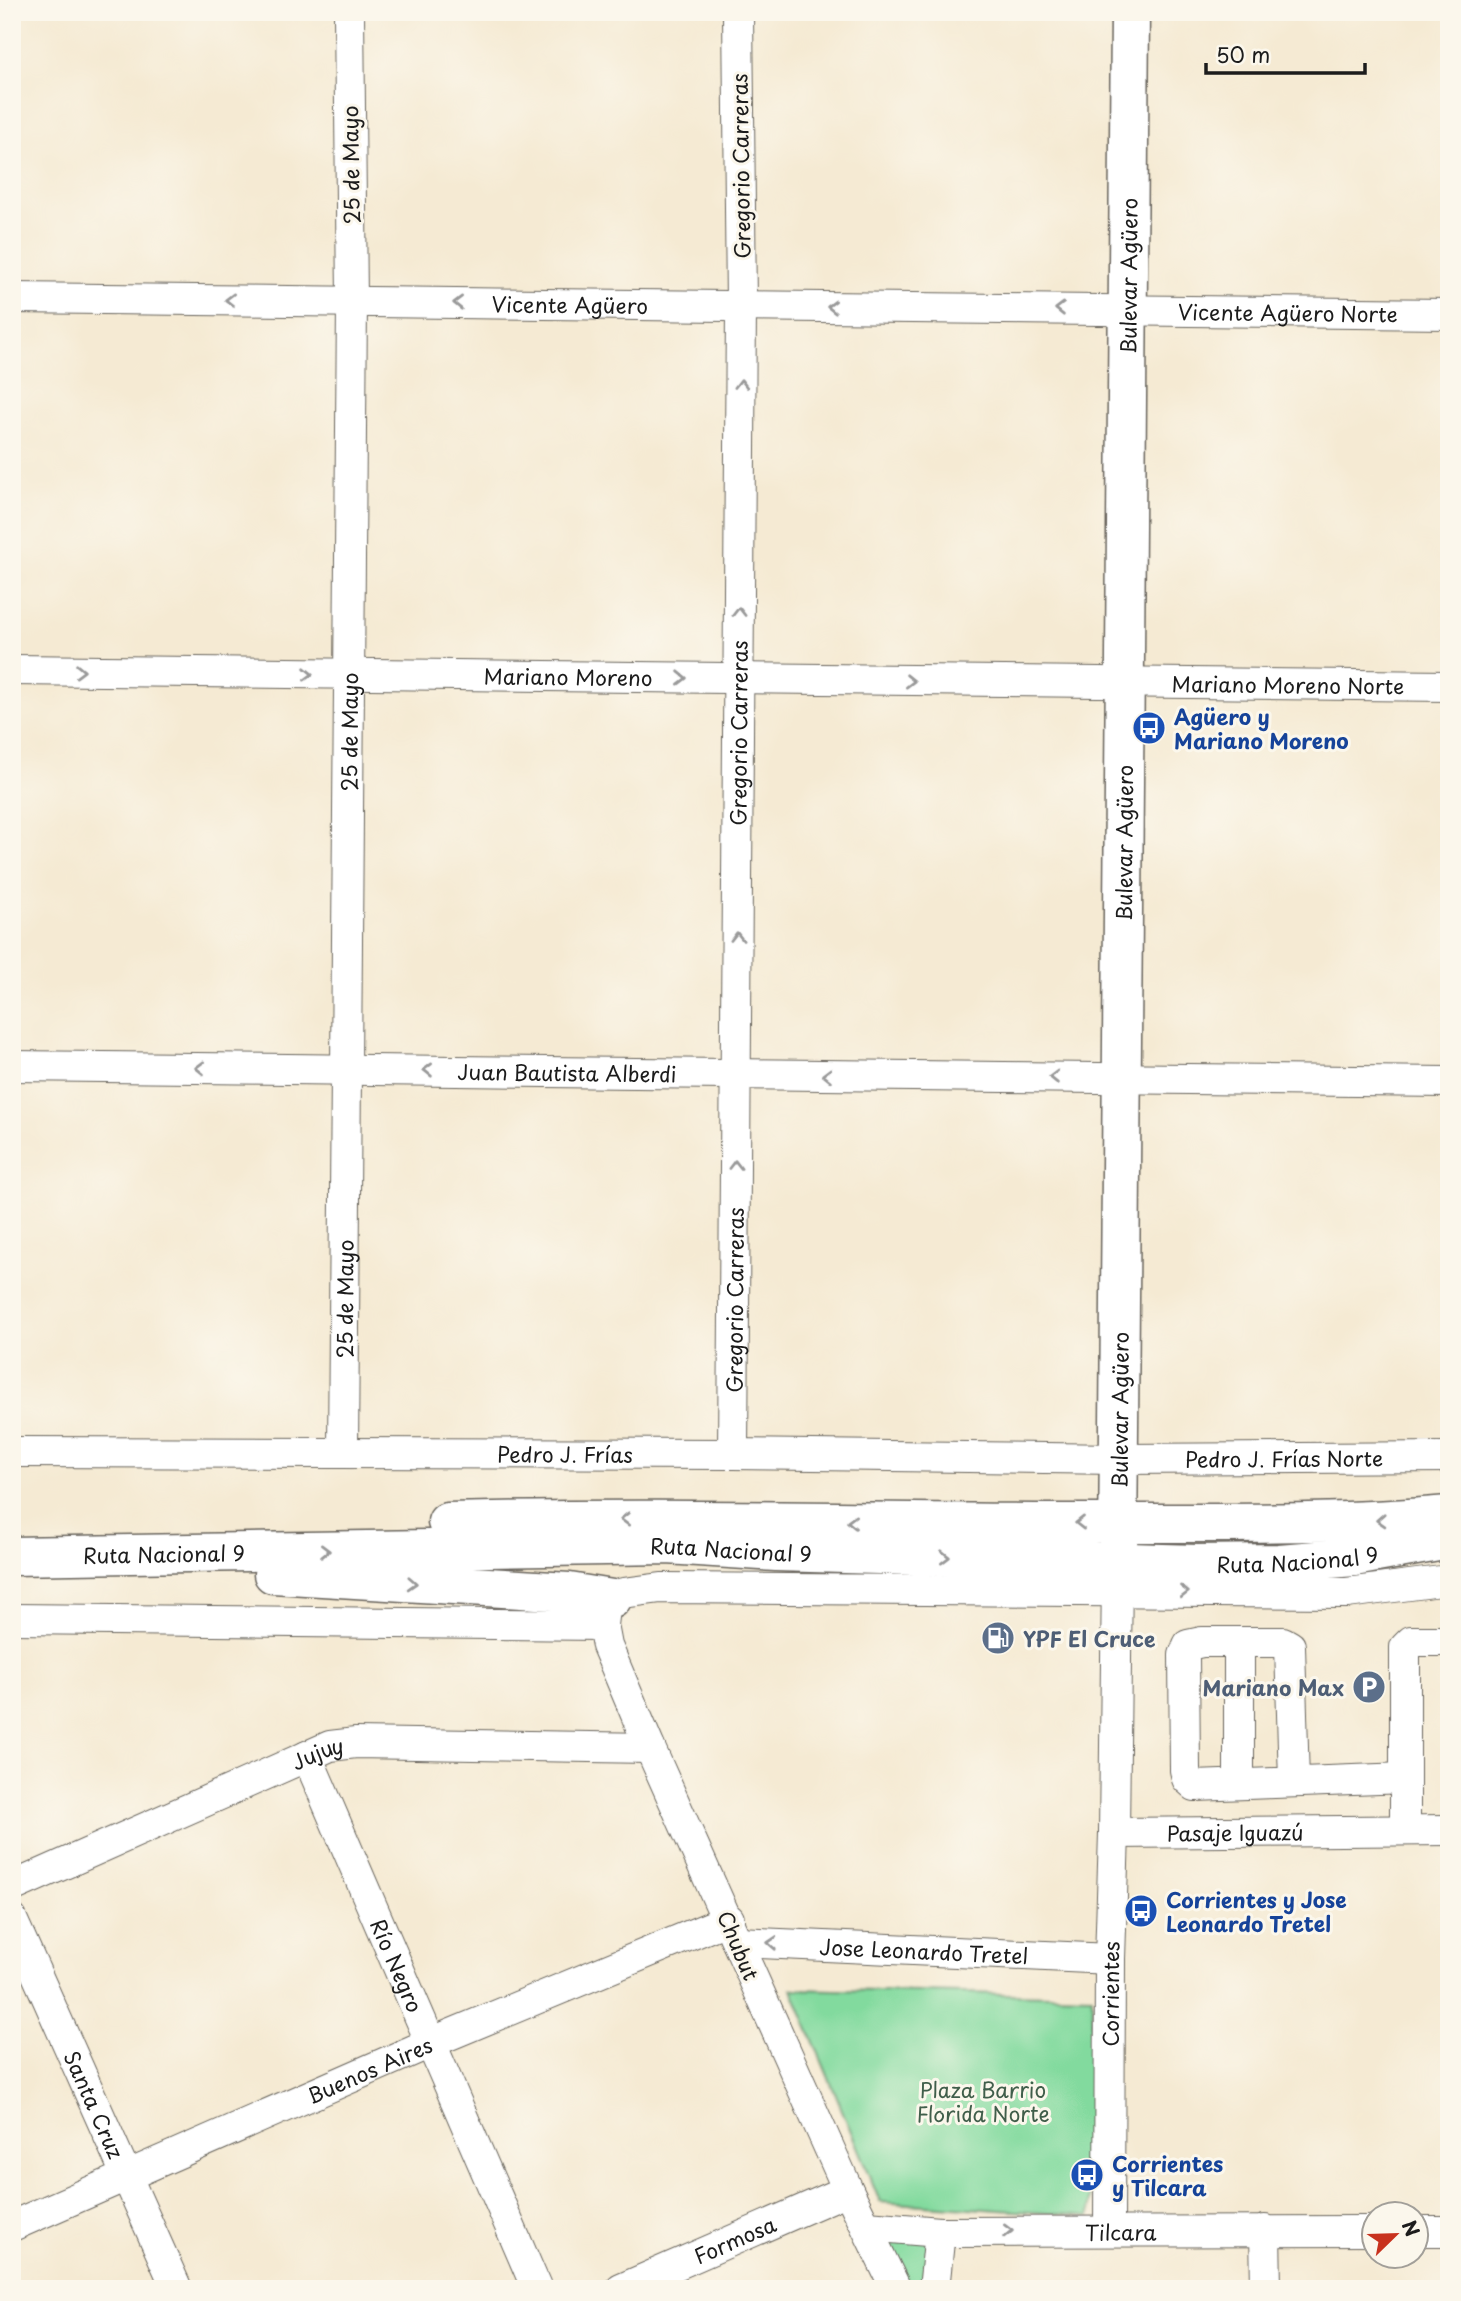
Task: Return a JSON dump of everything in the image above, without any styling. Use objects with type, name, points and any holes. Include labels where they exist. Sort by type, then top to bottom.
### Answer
[{"type":"main road","name":"Bulevar Agüero","points":[[1117,1558],[1130,12]]},
{"type":"main road","name":"Ruta Nacional 9","points":[[12,1556],[667,1545],[776,1552],[1117,1558],[1328,1522],[1449,1515]]},
{"type":"main road","name":"Ruta Nacional 9","points":[[12,1531],[637,1519],[1196,1563],[1279,1563],[1354,1557],[1449,1540]]},
{"type":"main road","points":[[76,1555],[197,1569],[569,1592],[608,1612]]},
{"type":"street","name":"25 de Mayo","points":[[343,1453],[352,301],[349,12]]},
{"type":"street","name":"Gregorio Carreras","points":[[733,1454],[741,306],[738,12]]},
{"type":"street","name":"Vicente Agüero","points":[[12,298],[1128,310]]},
{"type":"street","name":"Vicente Agüero Norte","points":[[1128,310],[1449,314]]},
{"type":"street","name":"Mariano Moreno","points":[[12,670],[1125,683]]},
{"type":"street","name":"Mariano Moreno Norte","points":[[1125,683],[1449,687]]},
{"type":"street","name":"Juan Bautista Alberdi","points":[[12,1066],[1449,1082]]},
{"type":"street","name":"Pedro J. Frías","points":[[12,1452],[733,1454],[1119,1459]]},
{"type":"street","name":"Pedro J. Frías Norte","points":[[1119,1459],[1449,1457]]},
{"type":"street","points":[[12,1619],[608,1612],[623,1593],[661,1588],[1117,1558],[1347,1593],[1449,1580]]},
{"type":"street","name":"Corrientes","points":[[1109,2230],[1110,1959],[1117,1558]]},
{"type":"street","name":"Chubut","points":[[608,1612],[607,1646],[650,1748],[848,2190],[896,2289]]},
{"type":"street","points":[[1405,1830],[1405,1647],[1411,1641],[1449,1641]]},
{"type":"street","points":[[1294,1782],[1290,1646],[1283,1642],[1202,1642],[1188,1645],[1184,1655],[1187,1779],[1195,1786],[1405,1778]]},
{"type":"street","points":[[1239,1642],[1239,1784]]},
{"type":"street","name":"Jujuy","points":[[12,1887],[330,1746],[356,1743],[650,1748]]},
{"type":"street","name":"Río Negro","points":[[307,1756],[537,2289]]},
{"type":"street","name":"Pasaje Iguazú","points":[[1114,1833],[1449,1830]]},
{"type":"street","name":"Santa Cruz","points":[[12,1919],[177,2289]]},
{"type":"street","name":"Jose Leonardo Tretel","points":[[733,1931],[1110,1959]]},
{"type":"street","name":"Buenos Aires","points":[[12,2226],[430,2043],[733,1931]]},
{"type":"street","name":"Formosa","points":[[621,2289],[848,2190]]},
{"type":"street","name":"Tilcara","points":[[867,2226],[940,2232],[1360,2231]]},
{"type":"street","points":[[1265,2230],[1266,2289]]},
{"type":"street","points":[[1430,2231],[1449,2231]]},
{"type":"street","points":[[934,2289],[940,2232]]},
{"type":"green space","name":"Plaza Barrio Florida Norte","points":[[792,1989],[1092,1996],[1090,2216],[880,2202]]},
{"type":"green space","points":[[872,2229],[935,2235],[931,2289],[900,2289]]},
{"type":"place","name":"Agüero y Mariano Moreno","points":[[1149,728]]},
{"type":"place","name":"YPF El Cruce","points":[[998,1638]]},
{"type":"place","name":"Mariano Max","points":[[1369,1687]]},
{"type":"place","name":"Corrientes y Jose Leonardo Tretel","points":[[1141,1911]]},
{"type":"place","name":"Corrientes y Tilcara","points":[[1087,2175]]}]
